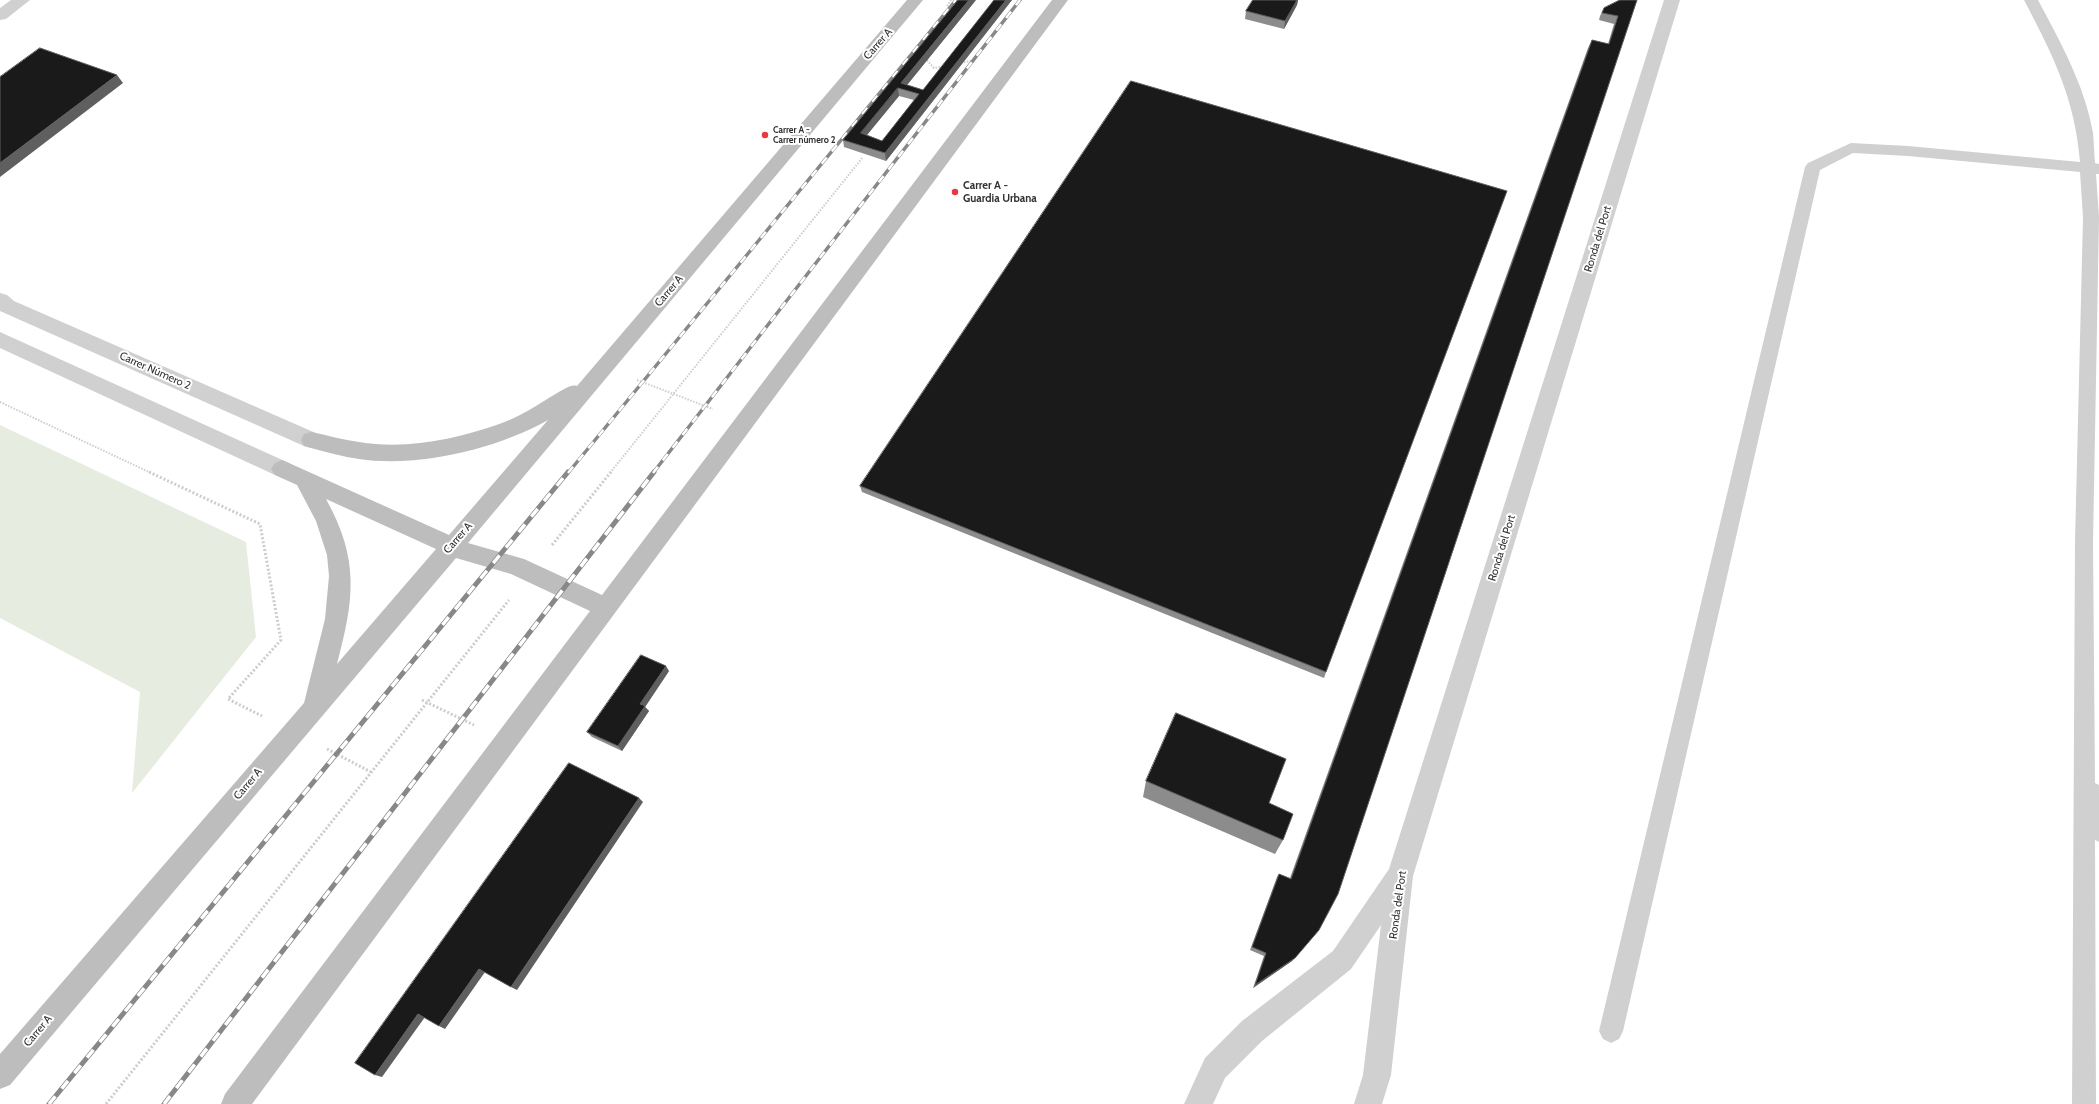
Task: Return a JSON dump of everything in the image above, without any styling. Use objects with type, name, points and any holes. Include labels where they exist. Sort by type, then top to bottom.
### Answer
[{"type":"main road","name":"Carrer A","points":[[0,1075],[916,0]]},
{"type":"main road","points":[[235,1104],[1060,0]]},
{"type":"main road","points":[[312,440],[360,451],[403,453],[448,446],[493,433],[535,417],[592,382]]},
{"type":"main road","points":[[282,469],[451,546],[469,553],[516,566],[606,608]]},
{"type":"main road","points":[[304,479],[334,536],[340,565],[339,596],[333,633],[314,706]]},
{"type":"street","points":[[0,15],[22,0]]},
{"type":"street","name":"Ronda del Port","points":[[1368,1104],[1377,1075],[1400,876],[1672,0]]},
{"type":"street","name":"Carrer Número 2","points":[[0,300],[7,306],[312,440]]},
{"type":"street","points":[[0,339],[282,469]]},
{"type":"street","points":[[1198,1104],[1215,1068],[1252,1031],[1342,960],[1400,876]]},
{"type":"lane","points":[[2032,0],[2045,24],[2072,86],[2093,168],[2084,534],[2084,1104]]},
{"type":"lane","points":[[2045,0],[2045,24]]},
{"type":"lane","points":[[1611,1031],[1813,167],[1851,148],[1908,151],[2093,168]]},
{"type":"lane","points":[[2083,743],[2099,831]]},
{"type":"path","points":[[942,11],[951,0]]},
{"type":"path","points":[[922,55],[934,68],[948,65]]},
{"type":"path","points":[[954,64],[982,58]]},
{"type":"path","points":[[106,1104],[863,157]]},
{"type":"path","points":[[634,380],[717,411]]},
{"type":"path","points":[[0,402],[260,524],[281,640],[228,699],[262,716]]},
{"type":"path","points":[[422,700],[476,726]]},
{"type":"path","points":[[322,747],[371,772]]},
{"type":"shaded area","points":[[0,425],[246,542],[256,637],[132,793],[140,692],[0,618]]},
{"type":"building","points":[[958,0],[969,0],[901,83],[923,90],[994,0],[1006,0],[885,153],[843,140]],"holes":[[[898,88],[919,94],[882,141],[861,133]]]},
{"type":"building","points":[[1253,0],[1297,0],[1285,21],[1246,11]]},
{"type":"building","points":[[1620,0],[1637,0],[1338,894],[1319,930],[1295,958],[1255,985],[1266,953],[1252,947],[1279,874],[1291,879],[1592,40],[1609,44],[1618,16],[1602,13],[1604,8]]},
{"type":"building","points":[[40,48],[117,75],[0,163],[0,77]]},
{"type":"building","points":[[1131,81],[1507,191],[1326,672],[860,486]]},
{"type":"building","points":[[641,655],[666,666],[640,704],[645,706],[618,746],[587,732]]},
{"type":"building","points":[[1176,713],[1286,759],[1269,803],[1293,814],[1283,840],[1146,781]]},
{"type":"building","points":[[569,763],[639,798],[511,987],[479,969],[439,1026],[418,1014],[375,1075],[355,1063]]},
{"type":"railway","points":[[568,473],[956,0]]},
{"type":"railway","points":[[653,473],[1020,0]]},
{"type":"railway","points":[[49,1104],[568,472]]},
{"type":"railway","points":[[164,1104],[654,472]]},
{"type":"place","name":"Carrer A - Carrer número 2","points":[[765,135]]},
{"type":"place","name":"Carrer A - Guardia Urbana","points":[[955,192]]}]
